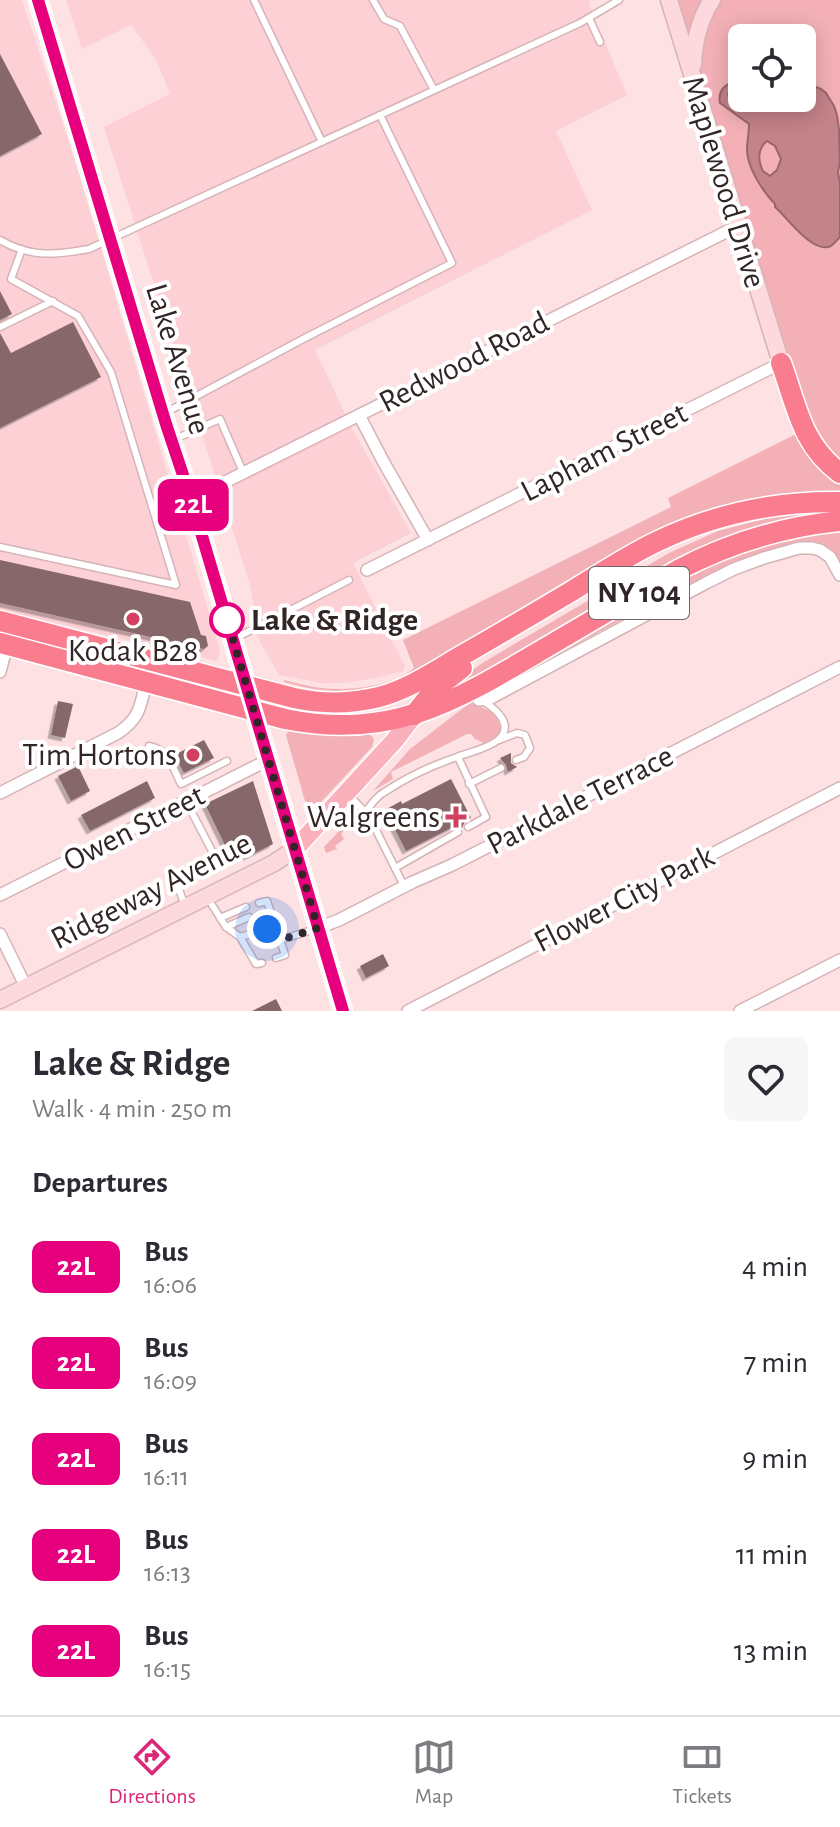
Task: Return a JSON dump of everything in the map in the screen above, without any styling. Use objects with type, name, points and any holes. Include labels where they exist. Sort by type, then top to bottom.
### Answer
[{"type":"highway","points":[[781,363],[805,433],[820,456],[840,473]]},
{"type":"highway","name":"NY 104","points":[[6,622],[294,698],[345,702],[380,696],[416,682],[639,551],[690,527],[763,507],[800,502],[840,502]]},
{"type":"highway","name":"NY 104","points":[[3,644],[294,720],[336,725],[372,723],[414,715],[453,700],[712,553],[775,532],[840,521]]},
{"type":"highway","points":[[414,715],[434,690],[542,609]]},
{"type":"highway","points":[[453,700],[479,700]]},
{"type":"main road","name":"Lake Avenue","points":[[38,0],[343,1011]]},
{"type":"main road","name":"Ridgeway Avenue","points":[[295,849],[414,715]]},
{"type":"street","name":"Maplewood Drive","points":[[669,0],[781,363]]},
{"type":"street","points":[[694,83],[697,32],[712,0]]},
{"type":"street","name":"Redwood Road","points":[[191,499],[738,226]]},
{"type":"street","name":"Lapham Street","points":[[367,570],[781,363]]},
{"type":"street","points":[[359,415],[428,540]]},
{"type":"street","points":[[479,700],[489,699],[734,569],[794,549],[808,548],[830,557],[840,575]]},
{"type":"street","points":[[0,672],[6,622]]},
{"type":"street","name":"Parkdale Terrace","points":[[318,928],[466,858],[840,667]]},
{"type":"street","points":[[0,793],[132,724],[146,683]]},
{"type":"street","name":"Owen Street","points":[[0,895],[268,760]]},
{"type":"street","name":"Flower City Park","points":[[408,1011],[840,788]]},
{"type":"street","name":"Ridgeway Avenue","points":[[0,1000],[274,863],[295,849]]},
{"type":"street","points":[[0,934],[26,987]]},
{"type":"street","points":[[740,1011],[840,960]]},
{"type":"lane","points":[[254,0],[322,142]]},
{"type":"lane","points":[[373,0],[384,19],[400,26],[434,90]]},
{"type":"lane","points":[[0,240],[29,252],[58,255],[89,249],[589,18],[619,0]]},
{"type":"lane","points":[[589,18],[600,42]]},
{"type":"lane","points":[[163,414],[452,263],[380,115]]},
{"type":"lane","points":[[0,547],[176,585],[111,372],[78,316],[11,279],[22,249]]},
{"type":"lane","points":[[0,327],[53,301]]},
{"type":"lane","points":[[172,441],[220,419],[243,472]]},
{"type":"lane","points":[[233,639],[349,580]]},
{"type":"lane","points":[[479,700],[498,712],[504,721],[497,741]]},
{"type":"lane","points":[[366,811],[380,794],[441,763],[517,733],[525,735],[530,748],[524,757],[516,760]]},
{"type":"lane","points":[[149,746],[159,747],[164,752],[181,784],[227,761]]},
{"type":"lane","points":[[458,757],[486,817],[468,827]]},
{"type":"lane","points":[[469,784],[501,768]]},
{"type":"lane","points":[[346,793],[366,811],[404,886]]},
{"type":"lane","points":[[186,801],[212,851],[205,861],[180,875],[177,880],[186,907]]},
{"type":"lane","points":[[395,868],[458,832]]},
{"type":"lane","points":[[207,897],[226,927],[240,937],[256,964],[262,963]]},
{"type":"lane","points":[[259,903],[267,901],[285,955],[276,958]]},
{"type":"lane","points":[[220,918],[246,907]]},
{"type":"lane","points":[[262,913],[270,910]]},
{"type":"lane","points":[[226,927],[249,917]]},
{"type":"lane","points":[[267,929],[275,926]]},
{"type":"lane","points":[[271,943],[318,928]]},
{"type":"lane","points":[[240,937],[254,933]]},
{"type":"lane","points":[[247,950],[258,947]]},
{"type":"shaded area","points":[[0,0],[22,0],[76,164],[220,651],[217,661],[0,610]]},
{"type":"shaded area","points":[[66,0],[590,0],[627,95],[556,131],[592,210],[315,350],[354,432],[411,533],[353,563],[405,666],[403,671],[345,683],[321,683],[279,675],[258,638],[251,588],[104,127],[170,94],[156,59],[131,25],[82,49]]},
{"type":"shaded area","points":[[669,0],[840,0],[840,473],[820,456]]},
{"type":"shaded area","points":[[728,85],[728,109],[720,103],[722,89]]},
{"type":"shaded area","points":[[816,87],[826,93],[834,106],[839,129],[840,237],[831,246],[816,245],[801,234],[775,207],[756,179],[748,157],[749,124],[732,112],[816,112]],"holes":[[[767,141],[775,146],[781,159],[777,170],[770,176],[763,171],[760,163],[761,148]]]},
{"type":"shaded area","points":[[798,433],[840,482],[840,493],[751,500],[688,518],[642,538],[417,676],[346,691],[284,682],[345,689],[394,680],[414,668],[403,640],[671,507],[668,498]]},
{"type":"shaded area","points":[[840,510],[770,523],[704,546],[636,582],[437,699],[484,662],[669,553],[718,531],[772,517]]},
{"type":"shaded area","points":[[840,530],[840,575],[832,553],[821,544],[800,543],[769,551],[651,604],[486,695],[695,571],[755,547],[802,535]]},
{"type":"shaded area","points":[[471,702],[496,714],[501,729],[498,735],[484,743],[467,734],[391,772],[393,779],[373,791],[410,749]]},
{"type":"shaded area","points":[[289,730],[370,734],[374,739],[372,747],[321,802],[313,806],[305,801],[286,735]]},
{"type":"shaded area","points":[[357,812],[360,813],[341,834],[344,839],[335,846],[337,849],[326,853],[324,847]]},
{"type":"building","points":[[0,54],[42,134],[0,156]]},
{"type":"building","points":[[0,291],[12,314],[0,320]]},
{"type":"building","points":[[73,322],[101,377],[0,428],[0,333],[11,353]]},
{"type":"building","name":"Kodak B28","points":[[0,560],[190,602],[208,646],[204,649],[0,603]]},
{"type":"building","points":[[58,701],[73,704],[65,738],[51,735]]},
{"type":"building","name":"Tim Hortons","points":[[204,740],[214,758],[184,773],[174,755]]},
{"type":"building","points":[[511,753],[511,763],[517,767],[508,772],[500,758]]},
{"type":"building","points":[[78,766],[90,791],[71,801],[58,776]]},
{"type":"building","name":"Walgreens","points":[[451,779],[471,818],[465,821],[462,828],[455,826],[406,851],[385,810]]},
{"type":"building","points":[[147,781],[155,798],[90,831],[81,815]]},
{"type":"building","points":[[253,781],[273,844],[233,862],[205,804]]},
{"type":"building","points":[[383,954],[389,966],[366,978],[360,966]]},
{"type":"building","points":[[276,999],[282,1011],[252,1011]]},
{"type":"bus line","name":"22L","points":[[38,0],[343,1011]]},
{"type":"place","name":"Kodak B28","points":[[133,619]]},
{"type":"place","name":"Lake & Ridge","points":[[227,620]]},
{"type":"place","name":"Tim Hortons","points":[[193,755]]},
{"type":"place","name":"Walgreens","points":[[456,817]]},
{"type":"route","points":[[227,620],[226,616],[318,928],[280,940],[275,926],[267,929]]}]
